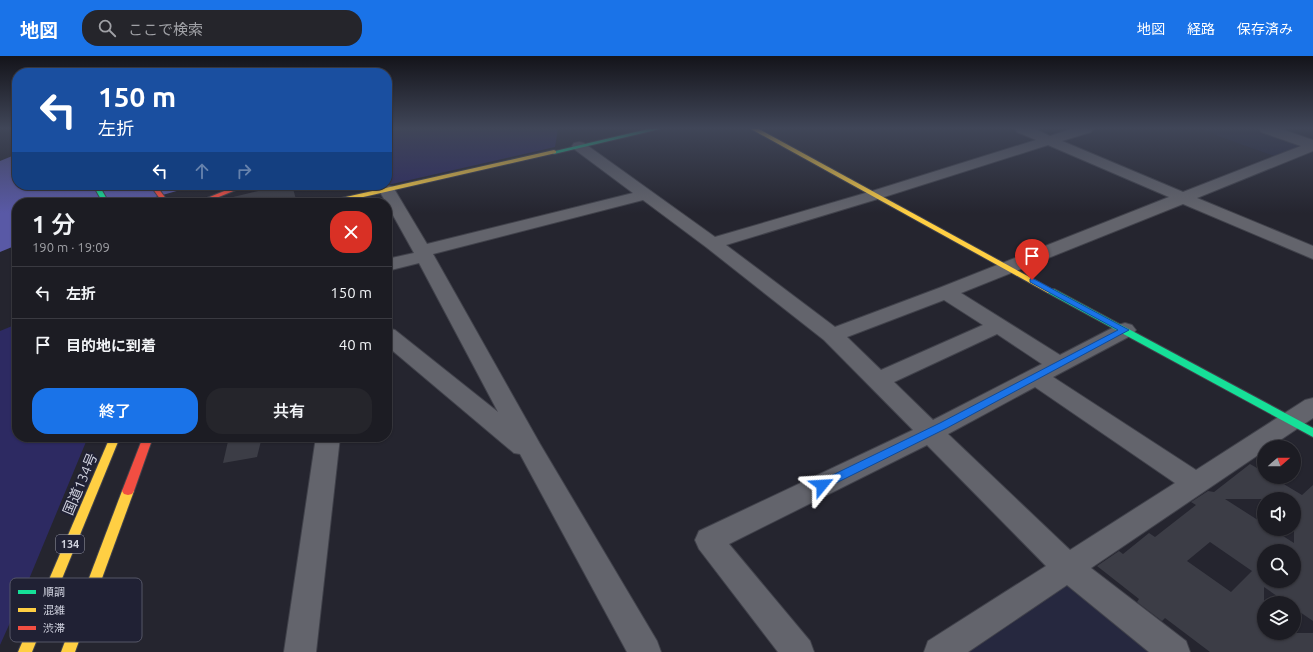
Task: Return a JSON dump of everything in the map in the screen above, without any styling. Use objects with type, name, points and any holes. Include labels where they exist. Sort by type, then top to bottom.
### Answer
[{"type":"main road","points":[[392,189],[533,157]]},
{"type":"main road","points":[[805,157],[1125,330],[1305,420]]},
{"type":"main road","points":[[211,198],[232,190]]},
{"type":"main road","points":[[351,198],[387,190]]},
{"type":"main road","name":"国道134号","points":[[56,578],[113,442]]},
{"type":"main road","points":[[96,578],[146,442]]},
{"type":"main road","name":"国道134号","points":[[25,652],[29,642]]},
{"type":"main road","points":[[68,652],[72,642]]},
{"type":"street","points":[[594,157],[712,243],[832,335],[1068,567],[1174,652]]},
{"type":"street","points":[[712,243],[998,157]]},
{"type":"street","points":[[1087,157],[1313,253]]},
{"type":"street","points":[[832,335],[946,292],[1283,157]]},
{"type":"street","points":[[387,190],[392,198]]},
{"type":"street","points":[[392,263],[424,253],[645,195]]},
{"type":"street","points":[[392,199],[424,253],[530,451],[645,652]]},
{"type":"street","points":[[946,292],[1059,365]]},
{"type":"street","points":[[878,380],[998,326]]},
{"type":"street","points":[[798,652],[709,540],[931,432],[1125,330]]},
{"type":"street","points":[[392,339],[530,451]]},
{"type":"street","points":[[1036,377],[1196,484]]},
{"type":"street","points":[[940,652],[1196,484],[1305,420]]},
{"type":"street","points":[[300,652],[327,442]]},
{"type":"shaded area","points":[[12,157],[12,190],[180,190],[152,198],[12,198],[12,247],[0,252],[0,161]]},
{"type":"shaded area","points":[[392,157],[512,157],[392,184]]},
{"type":"shaded area","points":[[12,326],[12,442],[86,442],[29,578],[10,578],[10,623],[0,645],[0,331]]},
{"type":"shaded area","points":[[1063,582],[1159,652],[959,652]]},
{"type":"building","points":[[262,190],[293,190],[296,198],[233,198]]},
{"type":"building","points":[[228,442],[261,442],[257,457],[223,463]]},
{"type":"building","points":[[1250,464],[1257,468],[1257,484],[1284,484],[1297,492],[1257,492],[1257,499],[1225,499],[1257,520],[1257,536],[1283,536],[1294,543],[1294,536],[1301,536],[1301,494],[1313,485],[1313,621],[1301,613],[1301,596],[1277,596],[1265,588],[1301,588],[1301,544],[1257,544],[1257,588],[1264,588],[1264,596],[1257,596],[1257,640],[1301,640],[1301,633],[1313,633],[1313,652],[1210,652],[1165,618],[1162,621],[1137,602],[1139,599],[1097,566],[1119,551],[1123,554],[1149,533],[1155,537],[1196,505],[1191,502],[1208,491],[1214,492]],"holes":[[[1210,542],[1252,571],[1231,592],[1187,561]]]},
{"type":"traffic: fast","points":[[99,190],[103,198]]},
{"type":"traffic: fast","points":[[1051,291],[1313,433]]},
{"type":"traffic: slow","points":[[392,189],[533,157]]},
{"type":"traffic: slow","points":[[805,157],[1051,291]]},
{"type":"traffic: slow","points":[[350,198],[386,190]]},
{"type":"traffic: slow","points":[[56,578],[113,442]]},
{"type":"traffic: slow","points":[[96,578],[128,491]]},
{"type":"traffic: slow","points":[[25,652],[29,642]]},
{"type":"traffic: slow","points":[[68,652],[72,642]]},
{"type":"traffic: jam","points":[[157,190],[162,198]]},
{"type":"traffic: jam","points":[[211,198],[232,190]]},
{"type":"traffic: jam","points":[[128,491],[146,442]]},
{"type":"route","points":[[822,485],[944,426],[1125,330],[1032,280]]}]
